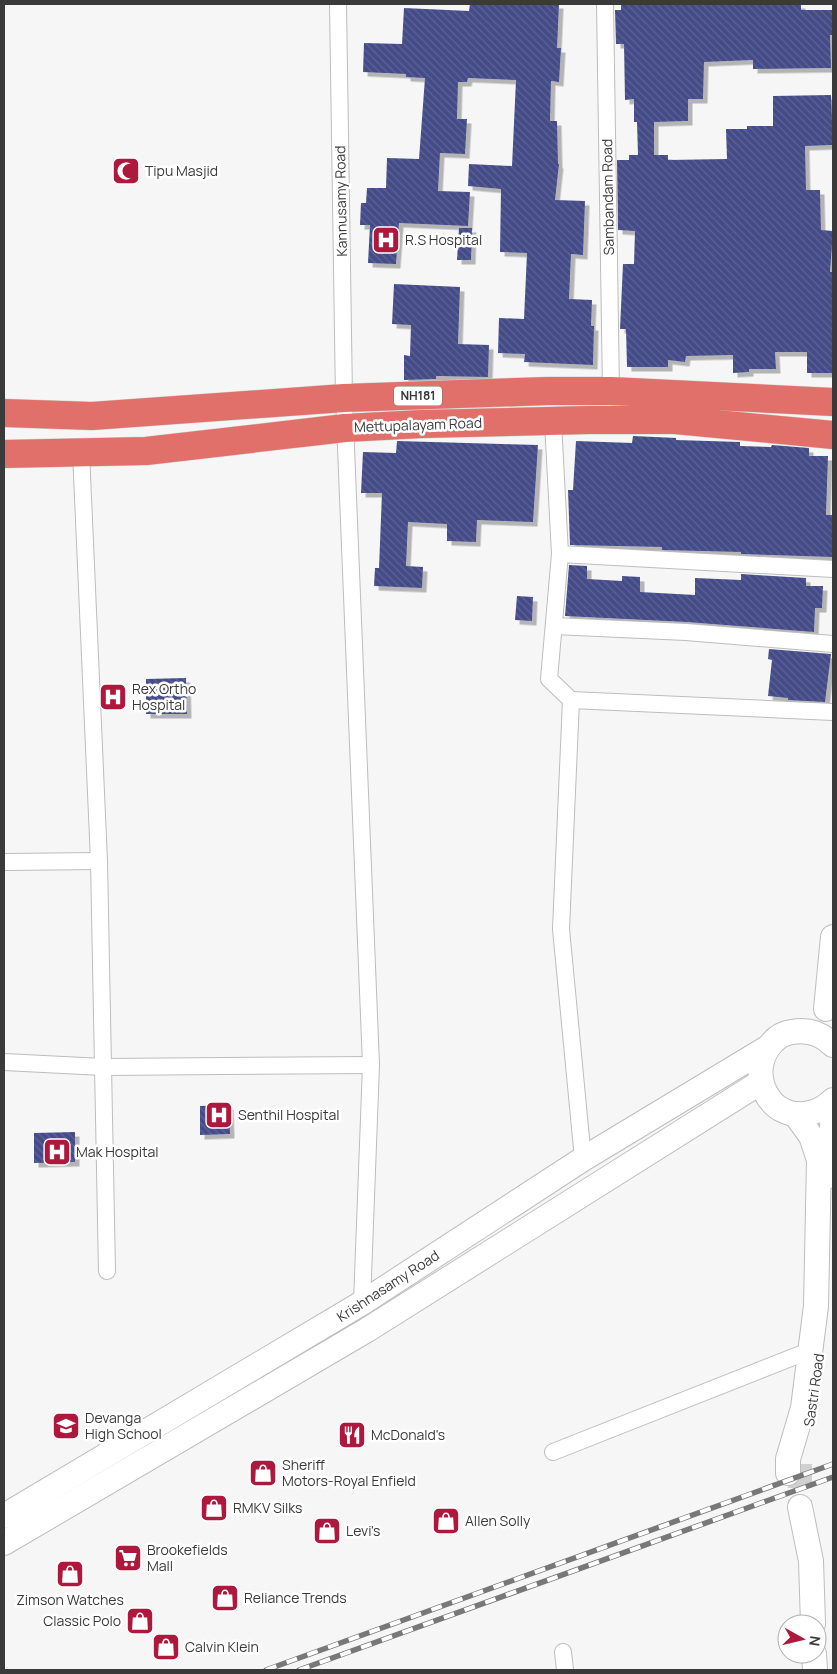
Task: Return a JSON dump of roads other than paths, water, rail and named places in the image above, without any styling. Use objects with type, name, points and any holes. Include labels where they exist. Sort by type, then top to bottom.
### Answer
[{"type":"highway","name":"NH181","points":[[4,413],[92,416],[344,398],[538,391],[611,391],[833,402]]},
{"type":"highway","name":"Mettupalayam Road","points":[[4,454],[146,452],[345,428],[589,420],[675,420],[833,435]]},
{"type":"main road","points":[[801,1030],[830,1007],[833,937]]},
{"type":"main road","name":"Krishnasamy Road","points":[[4,1516],[362,1303],[583,1159],[767,1048],[776,1038],[788,1032],[801,1030]]},
{"type":"main road","points":[[801,1030],[831,1038]]},
{"type":"main road","points":[[767,1048],[760,1070],[761,1082],[765,1093],[773,1103],[783,1110],[795,1114],[809,1114],[822,1109],[833,1100]]},
{"type":"main road","points":[[4,1542],[367,1330],[761,1082]]},
{"type":"main road","name":"Sastri Road","points":[[795,1114],[811,1136],[819,1160],[816,1306],[803,1408],[788,1459],[794,1469],[814,1413],[831,1207],[833,1105]]},
{"type":"main road","points":[[796,1509],[811,1560],[812,1614]]},
{"type":"street","name":"Kannusamy Road","points":[[338,4],[344,398],[371,1065],[362,1303]]},
{"type":"street","name":"Sambandam Road","points":[[605,4],[611,391]]},
{"type":"street","points":[[553,422],[560,554],[549,678],[570,700],[833,712]]},
{"type":"street","points":[[81,452],[100,861],[107,1271]]},
{"type":"street","points":[[560,554],[833,570]]},
{"type":"street","points":[[554,626],[686,632],[833,644]]},
{"type":"street","points":[[570,700],[560,930],[583,1159]]},
{"type":"street","points":[[4,862],[100,861]]},
{"type":"street","points":[[4,1062],[103,1067],[371,1065]]},
{"type":"street","points":[[553,1452],[811,1350]]},
{"type":"street","points":[[563,1652],[565,1670]]},
{"type":"tunnel","points":[[800,1464],[800,1507]]},
{"type":"railway","points":[[266,1670],[833,1464]]},
{"type":"railway","points":[[299,1670],[833,1477]]},
{"type":"place","name":"Tipu Masjid","points":[[126,171]]},
{"type":"place","name":"R.S Hospital","points":[[386,240]]},
{"type":"place","name":"Rex Ortho Hospital","points":[[113,697]]},
{"type":"place","name":"Senthil Hospital","points":[[219,1115]]},
{"type":"place","name":"Mak Hospital","points":[[57,1152]]},
{"type":"place","name":"Devanga High School","points":[[66,1426]]},
{"type":"place","name":"McDonald's","points":[[352,1435]]},
{"type":"place","name":"Sheriff Motors-Royal Enfield","points":[[263,1473]]},
{"type":"place","name":"RMKV Silks","points":[[214,1508]]},
{"type":"place","name":"Allen Solly","points":[[446,1521]]},
{"type":"place","name":"Levi's","points":[[327,1531]]},
{"type":"place","name":"Brookefields Mall","points":[[128,1558]]},
{"type":"place","name":"Zimson Watches","points":[[70,1574]]},
{"type":"place","name":"Reliance Trends","points":[[225,1598]]},
{"type":"place","name":"Classic Polo","points":[[140,1621]]},
{"type":"place","name":"Calvin Klein","points":[[166,1647]]}]
